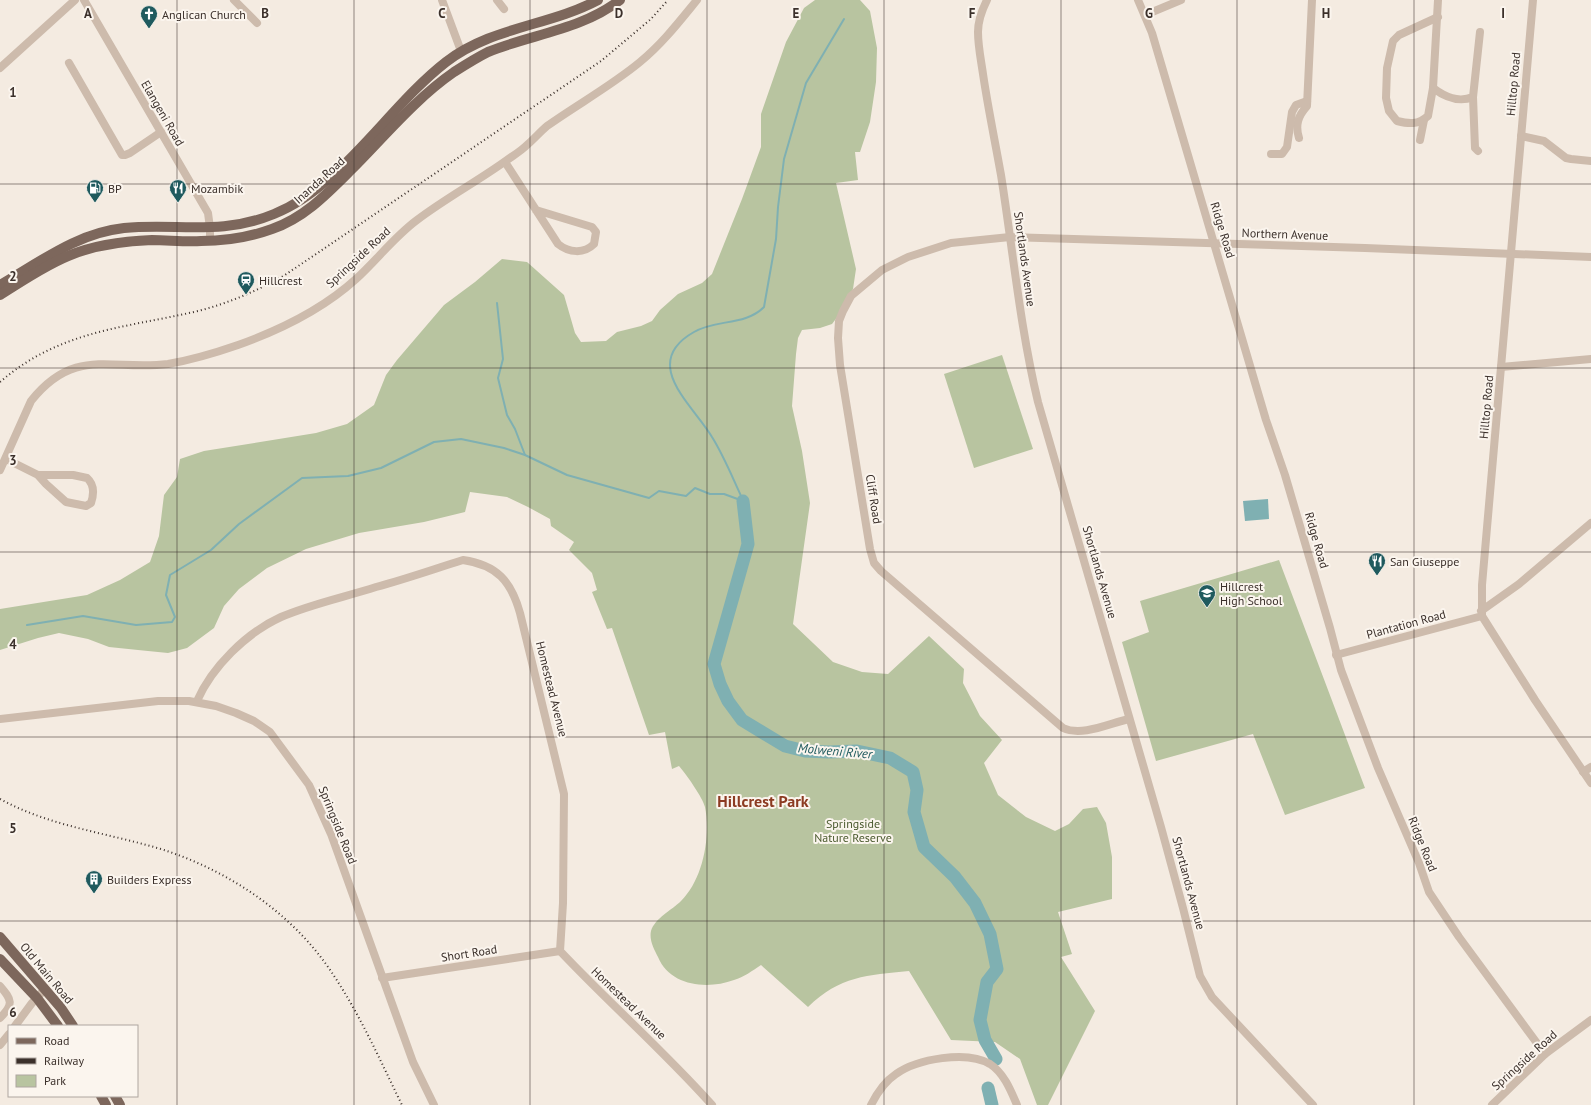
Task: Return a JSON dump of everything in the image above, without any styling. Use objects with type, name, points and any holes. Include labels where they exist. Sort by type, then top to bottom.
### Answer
[{"type":"main road","name":"Inanda Road","points":[[0,285],[55,251],[76,241],[103,232],[140,227],[227,227],[259,220],[276,214],[311,194],[427,80],[445,63],[461,51],[505,32],[581,9],[598,0]]},
{"type":"main road","name":"Inanda Road","points":[[0,295],[68,256],[99,247],[116,243],[152,240],[210,241],[246,236],[271,230],[288,222],[304,213],[326,195],[418,102],[454,73],[487,53],[577,24],[620,0]]},
{"type":"main road","name":"Old Main Road","points":[[0,937],[61,1008],[71,1025]]},
{"type":"main road","name":"Old Main Road","points":[[0,959],[37,998],[57,1025]]},
{"type":"street","points":[[0,68],[74,0]]},
{"type":"street","name":"Elangeni Road","points":[[84,0],[208,213],[210,241]]},
{"type":"street","points":[[234,0],[257,22]]},
{"type":"street","points":[[442,0],[461,51]]},
{"type":"street","points":[[497,0],[504,9]]},
{"type":"street","name":"Springside Road","points":[[0,470],[31,401],[44,387],[66,371],[82,365],[168,364],[238,345],[302,317],[332,298],[355,280],[393,240],[411,224],[505,162],[525,147],[545,128],[638,63],[675,28],[697,0]]},
{"type":"street","name":"Shortlands Avenue","points":[[987,0],[979,19],[978,37],[1010,237],[1025,343],[1038,402],[1163,834],[1198,971],[1203,983],[1212,997],[1313,1105]]},
{"type":"street","name":"Ridge Road","points":[[1138,0],[1152,33],[1266,420],[1285,474],[1330,628],[1336,655],[1378,768],[1419,863],[1429,892],[1459,937],[1545,1054]]},
{"type":"street","points":[[1145,15],[1180,0]]},
{"type":"street","points":[[1299,138],[1296,129],[1298,120],[1301,112],[1307,106],[1312,0]]},
{"type":"street","points":[[1438,0],[1438,17],[1433,68],[1433,88],[1428,116],[1418,123],[1409,124],[1397,121],[1387,104],[1387,68],[1393,41],[1399,35],[1438,17]]},
{"type":"street","name":"Hilltop Road","points":[[1481,614],[1482,585],[1533,0]]},
{"type":"street","points":[[1478,151],[1475,148],[1473,97],[1480,32]]},
{"type":"street","points":[[69,63],[122,154],[125,156],[130,154],[161,132]]},
{"type":"street","points":[[1433,88],[1452,99],[1473,97]]},
{"type":"street","points":[[1271,154],[1282,154],[1285,151],[1287,147],[1292,112],[1296,105],[1307,101]]},
{"type":"street","points":[[1420,140],[1424,120]]},
{"type":"street","points":[[1521,136],[1544,141],[1566,158],[1591,160]]},
{"type":"street","points":[[505,162],[536,210],[558,244],[572,251],[582,251],[594,244],[596,232],[592,227],[536,210]]},
{"type":"street","name":"Northern Avenue","points":[[1010,237],[1511,253],[1591,257]]},
{"type":"street","name":"Cliff Road","points":[[1010,237],[951,243],[898,261],[882,270],[851,296],[843,311],[838,338],[840,365],[872,558],[881,571],[1063,728],[1080,732],[1130,719]]},
{"type":"street","points":[[1501,367],[1591,359]]},
{"type":"street","points":[[6,459],[38,475],[66,502],[86,506],[91,503],[94,495],[92,484],[87,478],[73,475],[38,475]]},
{"type":"street","name":"Plantation Road","points":[[1336,655],[1481,614],[1591,523]]},
{"type":"street","name":"Homestead Avenue","points":[[197,701],[209,678],[235,649],[263,628],[280,618],[339,598],[463,560],[474,562],[490,568],[502,577],[511,587],[517,600],[562,783],[565,802],[563,903],[560,951],[583,976],[642,1032],[712,1105]]},
{"type":"street","points":[[1481,614],[1535,700],[1591,783]]},
{"type":"street","name":"Springside Road","points":[[0,719],[158,701],[197,701],[236,713],[270,732],[309,785],[331,834],[412,1062],[434,1105]]},
{"type":"street","points":[[1583,772],[1591,767]]},
{"type":"street","name":"Short Road","points":[[382,978],[560,951]]},
{"type":"street","points":[[0,986],[9,997],[10,1002],[7,1010],[0,1018]]},
{"type":"street","points":[[16,1025],[45,989]]},
{"type":"street","name":"Springside Road","points":[[1492,1105],[1545,1054],[1591,1020]]},
{"type":"street","points":[[0,1045],[8,1035]]},
{"type":"street","points":[[871,1105],[877,1093],[886,1082],[898,1072],[923,1062],[957,1057],[979,1060],[990,1064],[1003,1077],[1017,1105]]},
{"type":"green space","name":"Springside Nature Reserve","points":[[815,0],[860,0],[870,11],[877,48],[876,82],[870,122],[860,152],[855,152],[858,180],[836,183],[856,269],[853,289],[841,312],[832,324],[820,328],[802,330],[798,338],[792,406],[802,451],[810,503],[793,624],[833,662],[862,672],[888,674],[929,636],[964,669],[963,683],[980,716],[1002,740],[984,763],[998,795],[1026,817],[1055,831],[1069,824],[1083,809],[1097,807],[1106,823],[1112,857],[1112,899],[1058,912],[1072,954],[1061,957],[1095,1011],[1048,1105],[1037,1105],[1020,1059],[995,1042],[951,1040],[909,971],[867,976],[843,983],[831,989],[808,1007],[761,965],[738,979],[712,985],[701,985],[680,980],[664,967],[652,944],[651,931],[656,922],[681,901],[689,892],[700,870],[704,857],[707,831],[707,819],[704,803],[690,780],[679,766],[672,769],[665,732],[649,735],[612,628],[607,629],[592,592],[597,590],[592,573],[569,550],[574,542],[551,526],[550,519],[507,497],[470,492],[465,512],[424,522],[359,533],[306,549],[267,568],[239,589],[224,606],[214,628],[187,648],[168,653],[109,647],[88,639],[59,633],[0,650],[0,609],[87,595],[120,580],[150,562],[159,536],[164,495],[177,477],[180,459],[204,451],[316,433],[347,424],[374,405],[386,375],[444,305],[475,282],[502,259],[527,262],[564,295],[575,333],[581,342],[606,341],[617,332],[641,326],[652,321],[660,310],[678,294],[702,283],[712,274],[761,147],[761,114],[786,42],[804,8]]},
{"type":"green space","points":[[1002,355],[1033,449],[974,468],[944,374]]},
{"type":"green space","points":[[1279,560],[1365,788],[1285,815],[1253,734],[1156,761],[1122,642],[1149,632],[1140,601]]},
{"type":"water","points":[[1268,499],[1269,519],[1245,521],[1243,501]]},
{"type":"waterway","points":[[743,500],[712,437],[683,398],[675,384],[671,370],[671,357],[678,344],[694,332],[712,325],[748,317],[764,307],[776,239],[784,159],[806,83],[844,19]]},
{"type":"waterway","points":[[497,303],[503,359],[498,378],[507,415],[515,429],[525,455]]},
{"type":"waterway","points":[[27,625],[83,616],[136,625],[172,622],[175,617],[166,595],[170,575],[211,550],[239,524],[302,478],[348,476],[381,468],[434,442],[461,439],[504,448],[525,455],[567,475],[649,498],[659,491],[686,496],[695,488],[710,494],[724,494],[743,501]]},
{"type":"waterway","name":"Molweni River","points":[[743,501],[748,544],[714,664],[720,684],[728,701],[742,720],[785,746],[805,751],[857,751],[890,758],[913,772],[917,790],[914,812],[924,847],[955,877],[975,903],[990,934],[997,969],[987,982],[980,1020],[985,1040],[996,1059]]},
{"type":"waterway","name":"Molweni River","points":[[988,1088],[992,1105]]},
{"type":"railway","points":[[0,382],[23,365],[46,351],[70,341],[119,327],[209,308],[243,296],[285,275],[601,61],[651,19],[668,0]]},
{"type":"railway","points":[[0,799],[19,809],[60,823],[143,844],[188,859],[234,881],[255,895],[295,928],[328,967],[339,983],[368,1034],[402,1105]]},
{"type":"place","name":"Anglican Church","points":[[149,29]]},
{"type":"place","name":"BP","points":[[95,203]]},
{"type":"place","name":"Mozambik","points":[[178,203]]},
{"type":"place","name":"Hillcrest","points":[[246,295]]},
{"type":"place","name":"San Giuseppe","points":[[1377,576]]},
{"type":"place","name":"Hillcrest High School","points":[[1207,608]]},
{"type":"place","name":"Builders Express","points":[[94,894]]},
{"type":"district","name":"Hillcrest Park","points":[[763,801]]}]
